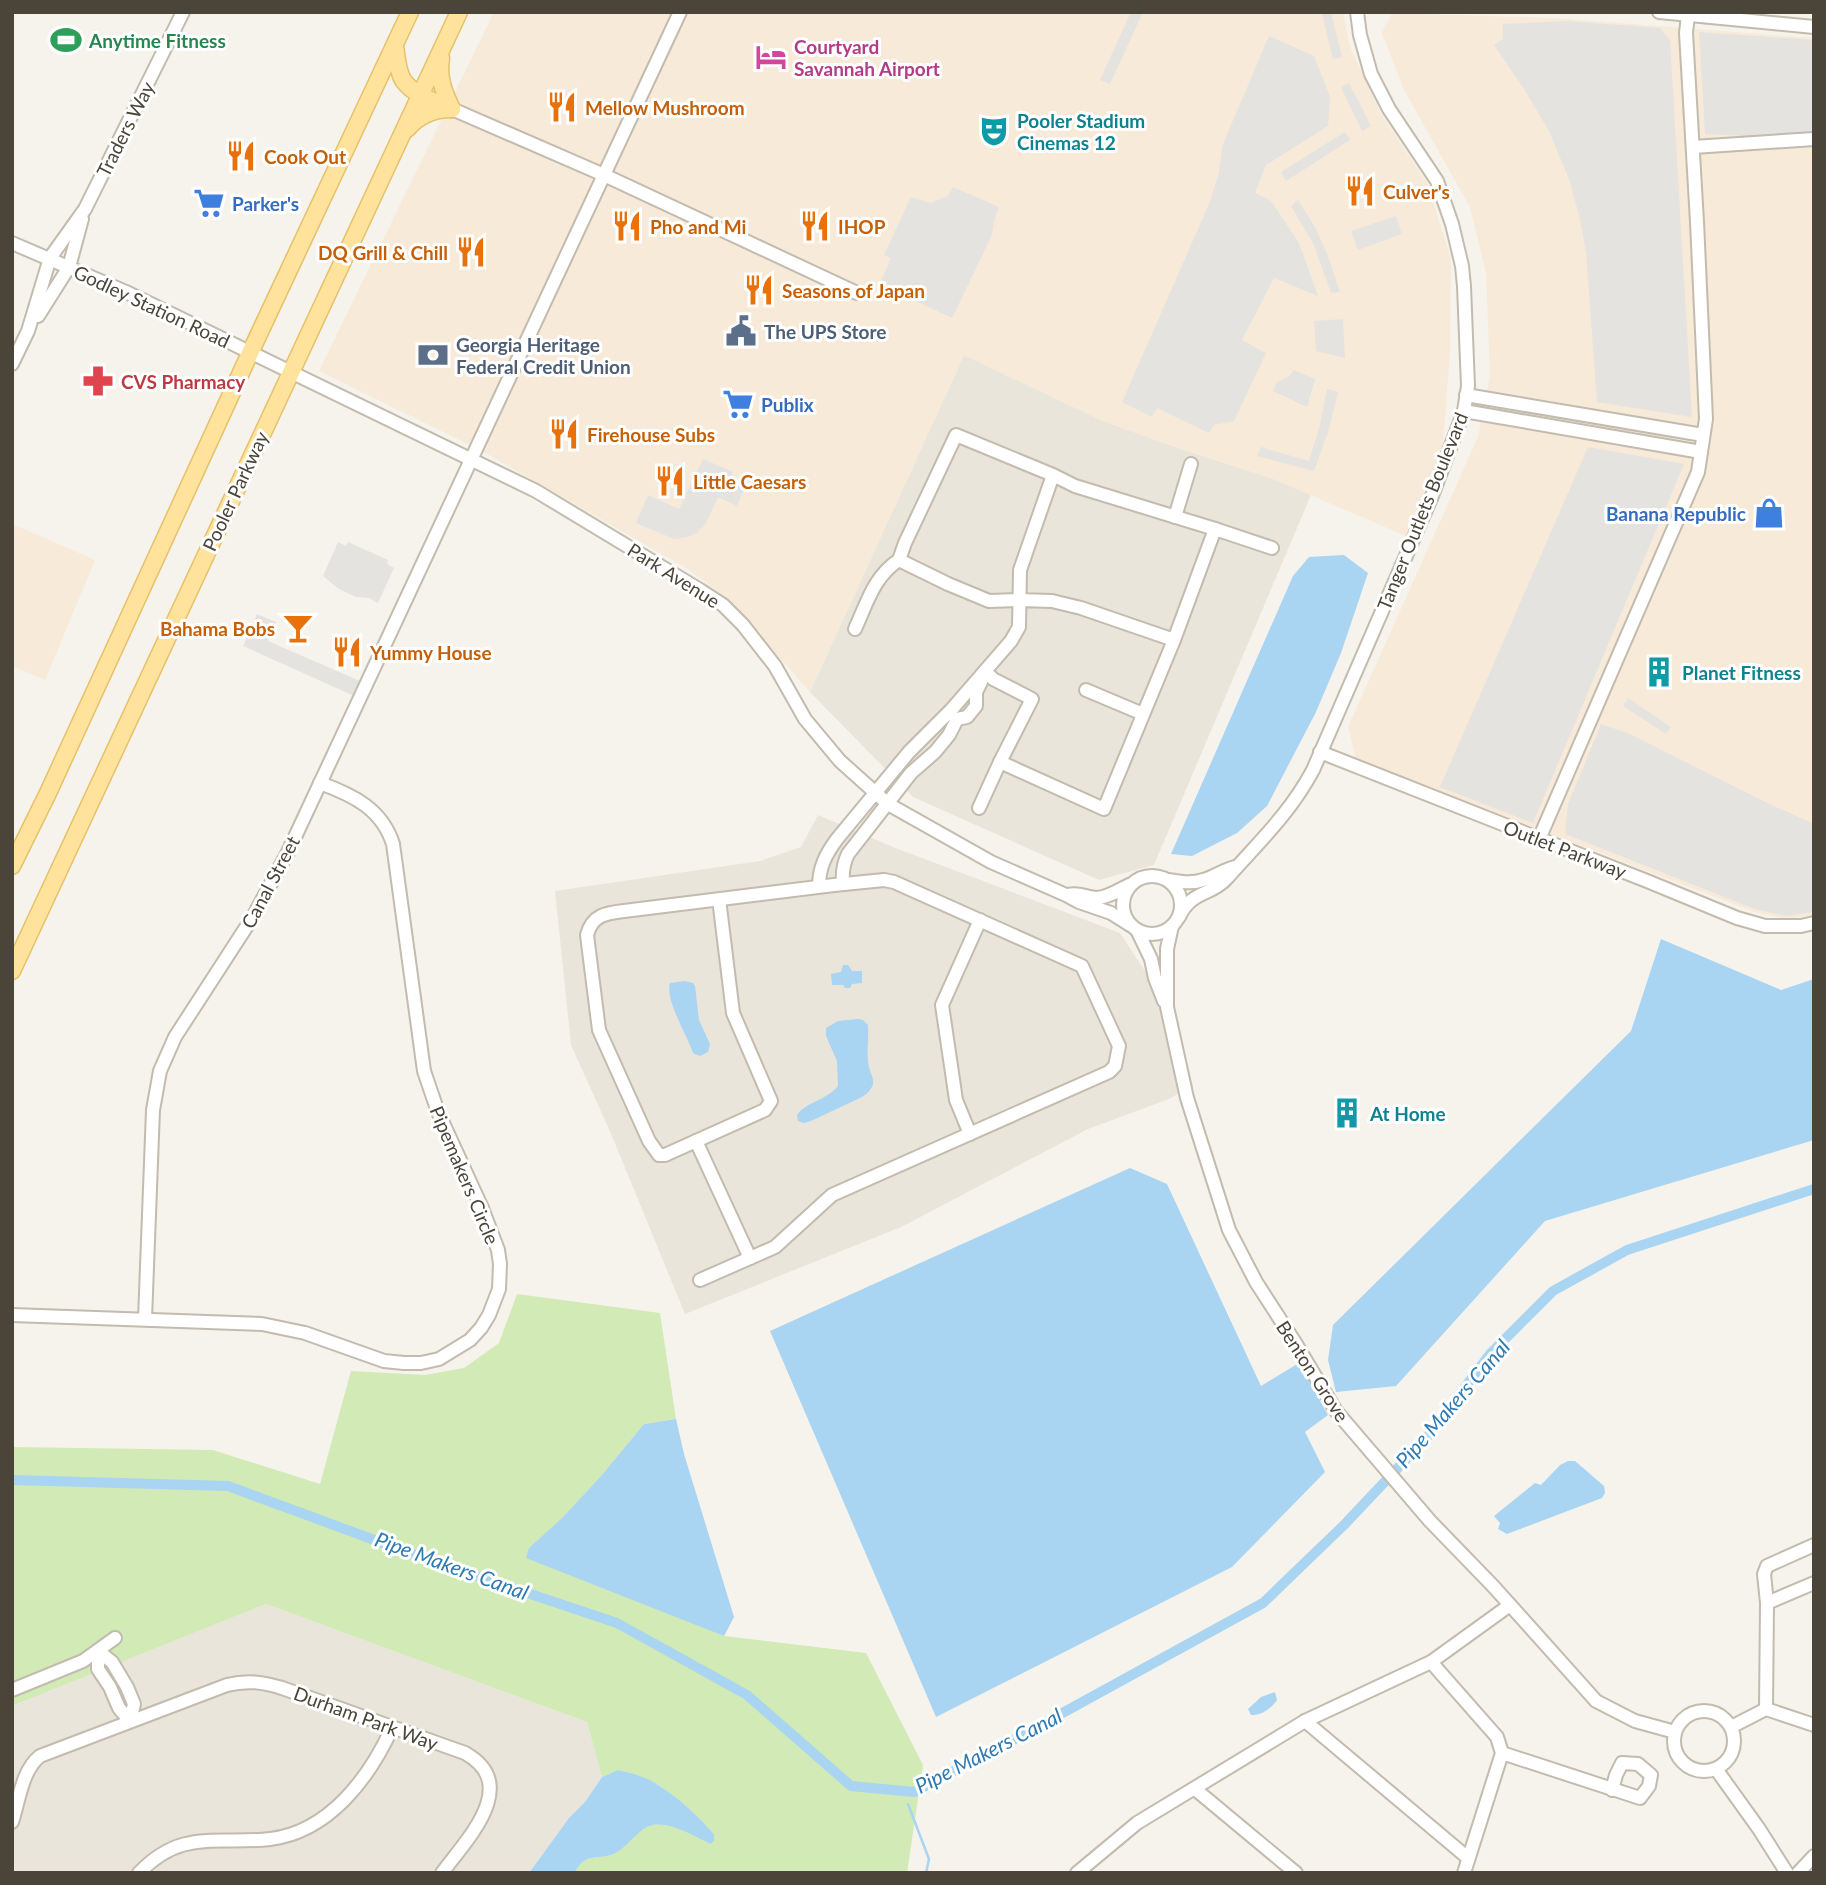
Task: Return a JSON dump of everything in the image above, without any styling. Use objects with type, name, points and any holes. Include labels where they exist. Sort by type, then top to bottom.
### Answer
[{"type":"main road","points":[[12,866],[410,12]]},
{"type":"main road","name":"Pooler Parkway","points":[[12,971],[459,12]]},
{"type":"main road","points":[[443,44],[440,78],[452,109]]},
{"type":"main road","points":[[395,46],[398,69],[403,81],[420,95],[452,109]]},
{"type":"main road","points":[[400,136],[413,121],[426,113],[452,109]]},
{"type":"street","name":"Traders Way","points":[[28,331],[50,258],[85,208],[183,12]]},
{"type":"street","name":"Canal Street","points":[[145,1319],[153,1110],[160,1071],[174,1037],[254,915],[288,852],[680,12]]},
{"type":"street","name":"Tanger Outlets Boulevard","points":[[1176,922],[1184,905],[1227,878],[1300,794],[1432,496],[1464,411],[1468,370],[1464,286],[1452,224],[1437,181],[1390,109],[1371,74],[1365,57],[1357,12]]},
{"type":"street","points":[[1659,12],[1814,27]]},
{"type":"street","points":[[1539,839],[1698,472],[1706,419],[1686,33],[1688,15]]},
{"type":"street","points":[[452,109],[604,175],[857,293]]},
{"type":"street","points":[[1692,147],[1814,139]]},
{"type":"street","name":"Traders Way","points":[[28,331],[69,267],[85,208]]},
{"type":"street","name":"Godley Station Road","points":[[12,243],[127,292],[290,373]]},
{"type":"street","points":[[12,365],[28,331]]},
{"type":"street","name":"Park Avenue","points":[[290,373],[536,491],[723,605],[743,625],[775,666],[805,719],[840,761],[888,804],[991,862],[1111,914],[1134,927]]},
{"type":"street","points":[[1466,395],[1703,435]]},
{"type":"street","points":[[1464,411],[1701,452]]},
{"type":"street","points":[[855,629],[874,585],[886,568],[899,560],[956,435],[1075,486],[1272,548]]},
{"type":"street","points":[[1175,517],[1191,464]]},
{"type":"street","points":[[819,886],[827,852],[909,752],[952,709],[1011,641],[1019,627],[1020,570],[1053,475]]},
{"type":"street","points":[[1000,762],[1104,809],[1174,640],[1215,529]]},
{"type":"street","points":[[899,560],[989,601],[1052,601],[1081,608],[1174,640]]},
{"type":"street","points":[[843,884],[842,874],[848,854],[911,773],[935,752],[949,735],[957,719],[967,717],[976,706],[975,692],[983,673]]},
{"type":"street","points":[[979,808],[1032,699],[983,673]]},
{"type":"street","points":[[1086,690],[1143,713]]},
{"type":"street","name":"Outlet Parkway","points":[[1320,752],[1737,918],[1765,926],[1801,926],[1814,923]]},
{"type":"street","name":"Pipemakers Circle","points":[[12,1315],[262,1324],[305,1333],[384,1361],[421,1363],[439,1359],[470,1340],[489,1315],[499,1289],[498,1250],[438,1112],[424,1071],[393,844],[389,832],[375,812],[365,804],[320,783]]},
{"type":"street","points":[[1168,880],[1180,894],[1182,906],[1176,922],[1162,932],[1151,934],[1134,927],[1124,915],[1122,904],[1125,892],[1132,883],[1142,877],[1153,875],[1168,880],[1194,882],[1235,867]]},
{"type":"street","points":[[701,1280],[775,1247],[832,1195],[1108,1072],[1115,1066],[1119,1054],[1119,1046],[1082,966],[894,882],[884,880],[819,886],[606,913],[597,917],[587,935],[599,1030],[649,1141],[659,1155],[665,1155],[765,1110],[771,1101],[733,1013],[719,899]]},
{"type":"street","name":"Park Avenue","points":[[1066,895],[1077,892],[1097,898],[1115,893],[1132,883]]},
{"type":"street","points":[[970,1134],[956,1100],[942,1005],[980,920]]},
{"type":"street","name":"Benton Grove","points":[[1176,922],[1167,948],[1167,1007],[1186,1098],[1229,1230],[1256,1282],[1336,1411],[1411,1498],[1596,1701],[1635,1721],[1675,1731]]},
{"type":"street","name":"Benton Grove","points":[[1134,927],[1151,960],[1154,978],[1167,1007]]},
{"type":"street","points":[[696,1141],[750,1258]]},
{"type":"street","points":[[1766,1709],[1767,1603],[1764,1573],[1767,1566],[1814,1545]]},
{"type":"street","points":[[1767,1603],[1814,1583]]},
{"type":"street","points":[[1077,1873],[1137,1823],[1305,1721],[1431,1662],[1510,1605]]},
{"type":"street","points":[[12,1690],[64,1670],[115,1638]]},
{"type":"street","points":[[98,1651],[112,1662],[121,1675],[134,1704],[130,1721]]},
{"type":"street","points":[[98,1651],[98,1669],[119,1708],[130,1721]]},
{"type":"street","points":[[1431,1662],[1497,1737],[1502,1753],[1464,1873]]},
{"type":"street","points":[[107,1683],[121,1675]]},
{"type":"street","name":"Durham Park Way","points":[[12,1822],[28,1771],[36,1759],[46,1753],[227,1685],[252,1681],[282,1688],[465,1753],[477,1760],[487,1776],[490,1794],[485,1812],[442,1873]]},
{"type":"street","points":[[1731,1727],[1766,1709],[1814,1725]]},
{"type":"street","points":[[1697,1712],[1717,1714],[1731,1727],[1734,1747],[1731,1756],[1716,1769],[1696,1771],[1687,1767],[1675,1751],[1675,1731],[1688,1716],[1697,1712]]},
{"type":"street","points":[[1305,1721],[1468,1858]]},
{"type":"street","points":[[139,1873],[158,1857],[183,1844],[201,1840],[271,1839],[312,1825],[330,1813],[356,1786],[378,1758],[392,1728]]},
{"type":"street","points":[[1502,1753],[1612,1790]]},
{"type":"street","points":[[1716,1769],[1787,1873]]},
{"type":"street","points":[[1195,1789],[1296,1873]]},
{"type":"street","points":[[1798,1873],[1814,1856]]},
{"type":"shaded area","points":[[494,12],[1343,12],[1350,47],[1381,114],[1427,183],[1451,258],[1450,351],[1443,444],[1406,536],[1271,478],[1103,421],[964,355],[810,692],[729,600],[688,569],[482,451],[319,371]]},
{"type":"shaded area","points":[[1131,12],[1143,12],[1110,84],[1100,80]]},
{"type":"shaded area","points":[[1331,12],[1342,57],[1333,59],[1322,14]]},
{"type":"shaded area","points":[[1392,13],[1554,18],[1814,38],[1814,915],[1786,919],[1754,912],[1356,759],[1348,727],[1478,437],[1490,375],[1486,273],[1470,207],[1404,90],[1382,33]]},
{"type":"shaded area","points":[[1567,21],[1660,28],[1670,40],[1692,417],[1597,402],[1586,252],[1569,179],[1549,131],[1494,45],[1503,39],[1503,24]]},
{"type":"shaded area","points":[[1699,32],[1814,40],[1814,133],[1763,137],[1705,134]]},
{"type":"shaded area","points":[[1269,36],[1314,56],[1330,97],[1328,126],[1266,165],[1255,193],[1271,201],[1299,243],[1318,296],[1274,278],[1242,340],[1266,353],[1234,421],[1214,425],[1209,433],[1157,408],[1152,417],[1122,402],[1209,204],[1218,176],[1223,144]]},
{"type":"shaded area","points":[[1349,83],[1371,126],[1362,131],[1341,87]]},
{"type":"shaded area","points":[[1345,132],[1350,140],[1286,181],[1281,172]]},
{"type":"shaded area","points":[[953,187],[999,207],[992,235],[952,318],[880,284],[891,258],[884,255],[911,197],[931,203],[948,196]]},
{"type":"shaded area","points":[[1298,200],[1315,227],[1340,292],[1331,293],[1314,245],[1291,206]]},
{"type":"shaded area","points":[[1396,216],[1402,234],[1358,250],[1351,231]]},
{"type":"shaded area","points":[[1343,319],[1345,358],[1316,351],[1314,321]]},
{"type":"shaded area","points":[[964,355],[1103,421],[1271,478],[1311,495],[1154,865],[1099,880],[913,797],[810,692]]},
{"type":"shaded area","points":[[1294,370],[1315,379],[1307,407],[1273,391],[1276,383]]},
{"type":"shaded area","points":[[1327,389],[1338,392],[1329,429],[1314,471],[1257,456],[1261,447],[1309,461]]},
{"type":"shaded area","points":[[1588,447],[1684,464],[1533,823],[1440,787]]},
{"type":"shaded area","points":[[703,459],[733,472],[731,478],[746,484],[737,506],[718,497],[705,525],[688,537],[674,539],[636,523],[648,495],[679,509]]},
{"type":"shaded area","points":[[12,524],[95,560],[45,680],[12,666]]},
{"type":"shaded area","points":[[338,542],[346,546],[348,542],[388,560],[387,564],[394,568],[378,603],[339,589],[323,576]]},
{"type":"shaded area","points":[[257,614],[276,622],[268,641],[360,681],[354,696],[243,646]]},
{"type":"shaded area","points":[[1628,698],[1671,727],[1666,734],[1623,706]]},
{"type":"shaded area","points":[[1601,724],[1630,734],[1814,824],[1814,912],[1786,916],[1755,909],[1565,834],[1568,804]]},
{"type":"shaded area","points":[[818,815],[893,847],[1120,933],[1152,982],[1193,1085],[1169,1099],[1088,1129],[901,1227],[685,1314],[612,1136],[571,1045],[555,891],[760,861],[801,847]]},
{"type":"shaded area","points":[[266,1604],[587,1722],[602,1777],[529,1873],[12,1873],[12,1706]]},
{"type":"green space","points":[[517,1294],[660,1313],[676,1419],[644,1424],[563,1517],[529,1548],[724,1636],[866,1653],[923,1765],[907,1873],[575,1873],[582,1862],[615,1853],[648,1826],[657,1824],[676,1827],[711,1843],[714,1834],[686,1806],[655,1783],[618,1770],[602,1777],[587,1722],[266,1604],[12,1706],[12,1447],[213,1450],[320,1484],[351,1371],[425,1375],[464,1368],[499,1343]]},
{"type":"water","points":[[1344,555],[1368,573],[1341,653],[1316,712],[1267,806],[1237,833],[1192,856],[1171,854],[1293,576],[1309,557]]},
{"type":"water","points":[[1661,939],[1781,990],[1814,979],[1814,1140],[1545,1221],[1396,1386],[1336,1392],[1328,1360],[1333,1325],[1631,1031]]},
{"type":"water","points":[[843,965],[848,965],[852,971],[862,971],[862,983],[852,984],[850,988],[832,985],[831,974],[841,972]]},
{"type":"water","points":[[685,981],[695,986],[699,1020],[710,1044],[708,1052],[700,1056],[693,1053],[677,1018],[669,990],[670,983]]},
{"type":"water","points":[[858,1019],[868,1025],[868,1062],[873,1082],[871,1088],[862,1097],[811,1121],[798,1121],[797,1115],[801,1111],[838,1086],[837,1061],[826,1036],[826,1028],[838,1021]]},
{"type":"water","points":[[1130,1168],[1167,1184],[1261,1386],[1299,1363],[1328,1415],[1305,1432],[1325,1472],[1232,1567],[936,1717],[770,1331]]},
{"type":"water","points":[[676,1419],[684,1454],[734,1617],[724,1636],[526,1558],[529,1548],[563,1517],[644,1424]]},
{"type":"water","points":[[1575,1461],[1604,1486],[1605,1493],[1602,1498],[1507,1534],[1498,1529],[1500,1523],[1494,1516],[1535,1483],[1541,1485],[1560,1465]]},
{"type":"water","points":[[1275,1692],[1277,1700],[1272,1706],[1262,1713],[1251,1715],[1248,1709],[1261,1697]]},
{"type":"water","points":[[618,1770],[651,1781],[679,1800],[714,1834],[711,1844],[666,1825],[649,1826],[615,1853],[582,1862],[575,1873],[529,1873],[602,1777]]},
{"type":"waterway","name":"Pipe Makers Canal","points":[[12,1480],[228,1486],[426,1559],[617,1623],[747,1695],[851,1786],[914,1792],[1263,1603],[1344,1525],[1429,1435],[1490,1354],[1553,1291],[1627,1250],[1814,1189]]},
{"type":"waterway","points":[[908,1804],[929,1859],[926,1873]]},
{"type":"place","name":"Anytime Fitness","points":[[66,40]]},
{"type":"place","name":"Courtyard Savannah Airport","points":[[771,57]]},
{"type":"place","name":"Mellow Mushroom","points":[[562,107]]},
{"type":"place","name":"Pooler Stadium Cinemas 12","points":[[994,131]]},
{"type":"place","name":"Cook Out","points":[[241,156]]},
{"type":"place","name":"Culver's","points":[[1360,191]]},
{"type":"place","name":"Parker's","points":[[209,203]]},
{"type":"place","name":"Pho and Mi","points":[[627,226]]},
{"type":"place","name":"IHOP","points":[[815,226]]},
{"type":"place","name":"DQ Grill & Chill","points":[[471,252]]},
{"type":"place","name":"Seasons of Japan","points":[[759,290]]},
{"type":"place","name":"The UPS Store","points":[[741,331]]},
{"type":"place","name":"Georgia Heritage Federal Credit Union","points":[[433,355]]},
{"type":"place","name":"CVS Pharmacy","points":[[98,381]]},
{"type":"place","name":"Publix","points":[[738,404]]},
{"type":"place","name":"Firehouse Subs","points":[[564,434]]},
{"type":"place","name":"Little Caesars","points":[[670,481]]},
{"type":"place","name":"Banana Republic","points":[[1769,513]]},
{"type":"place","name":"Bahama Bobs","points":[[298,628]]},
{"type":"place","name":"Yummy House","points":[[347,652]]},
{"type":"place","name":"Planet Fitness","points":[[1659,672]]},
{"type":"place","name":"At Home","points":[[1347,1113]]}]
